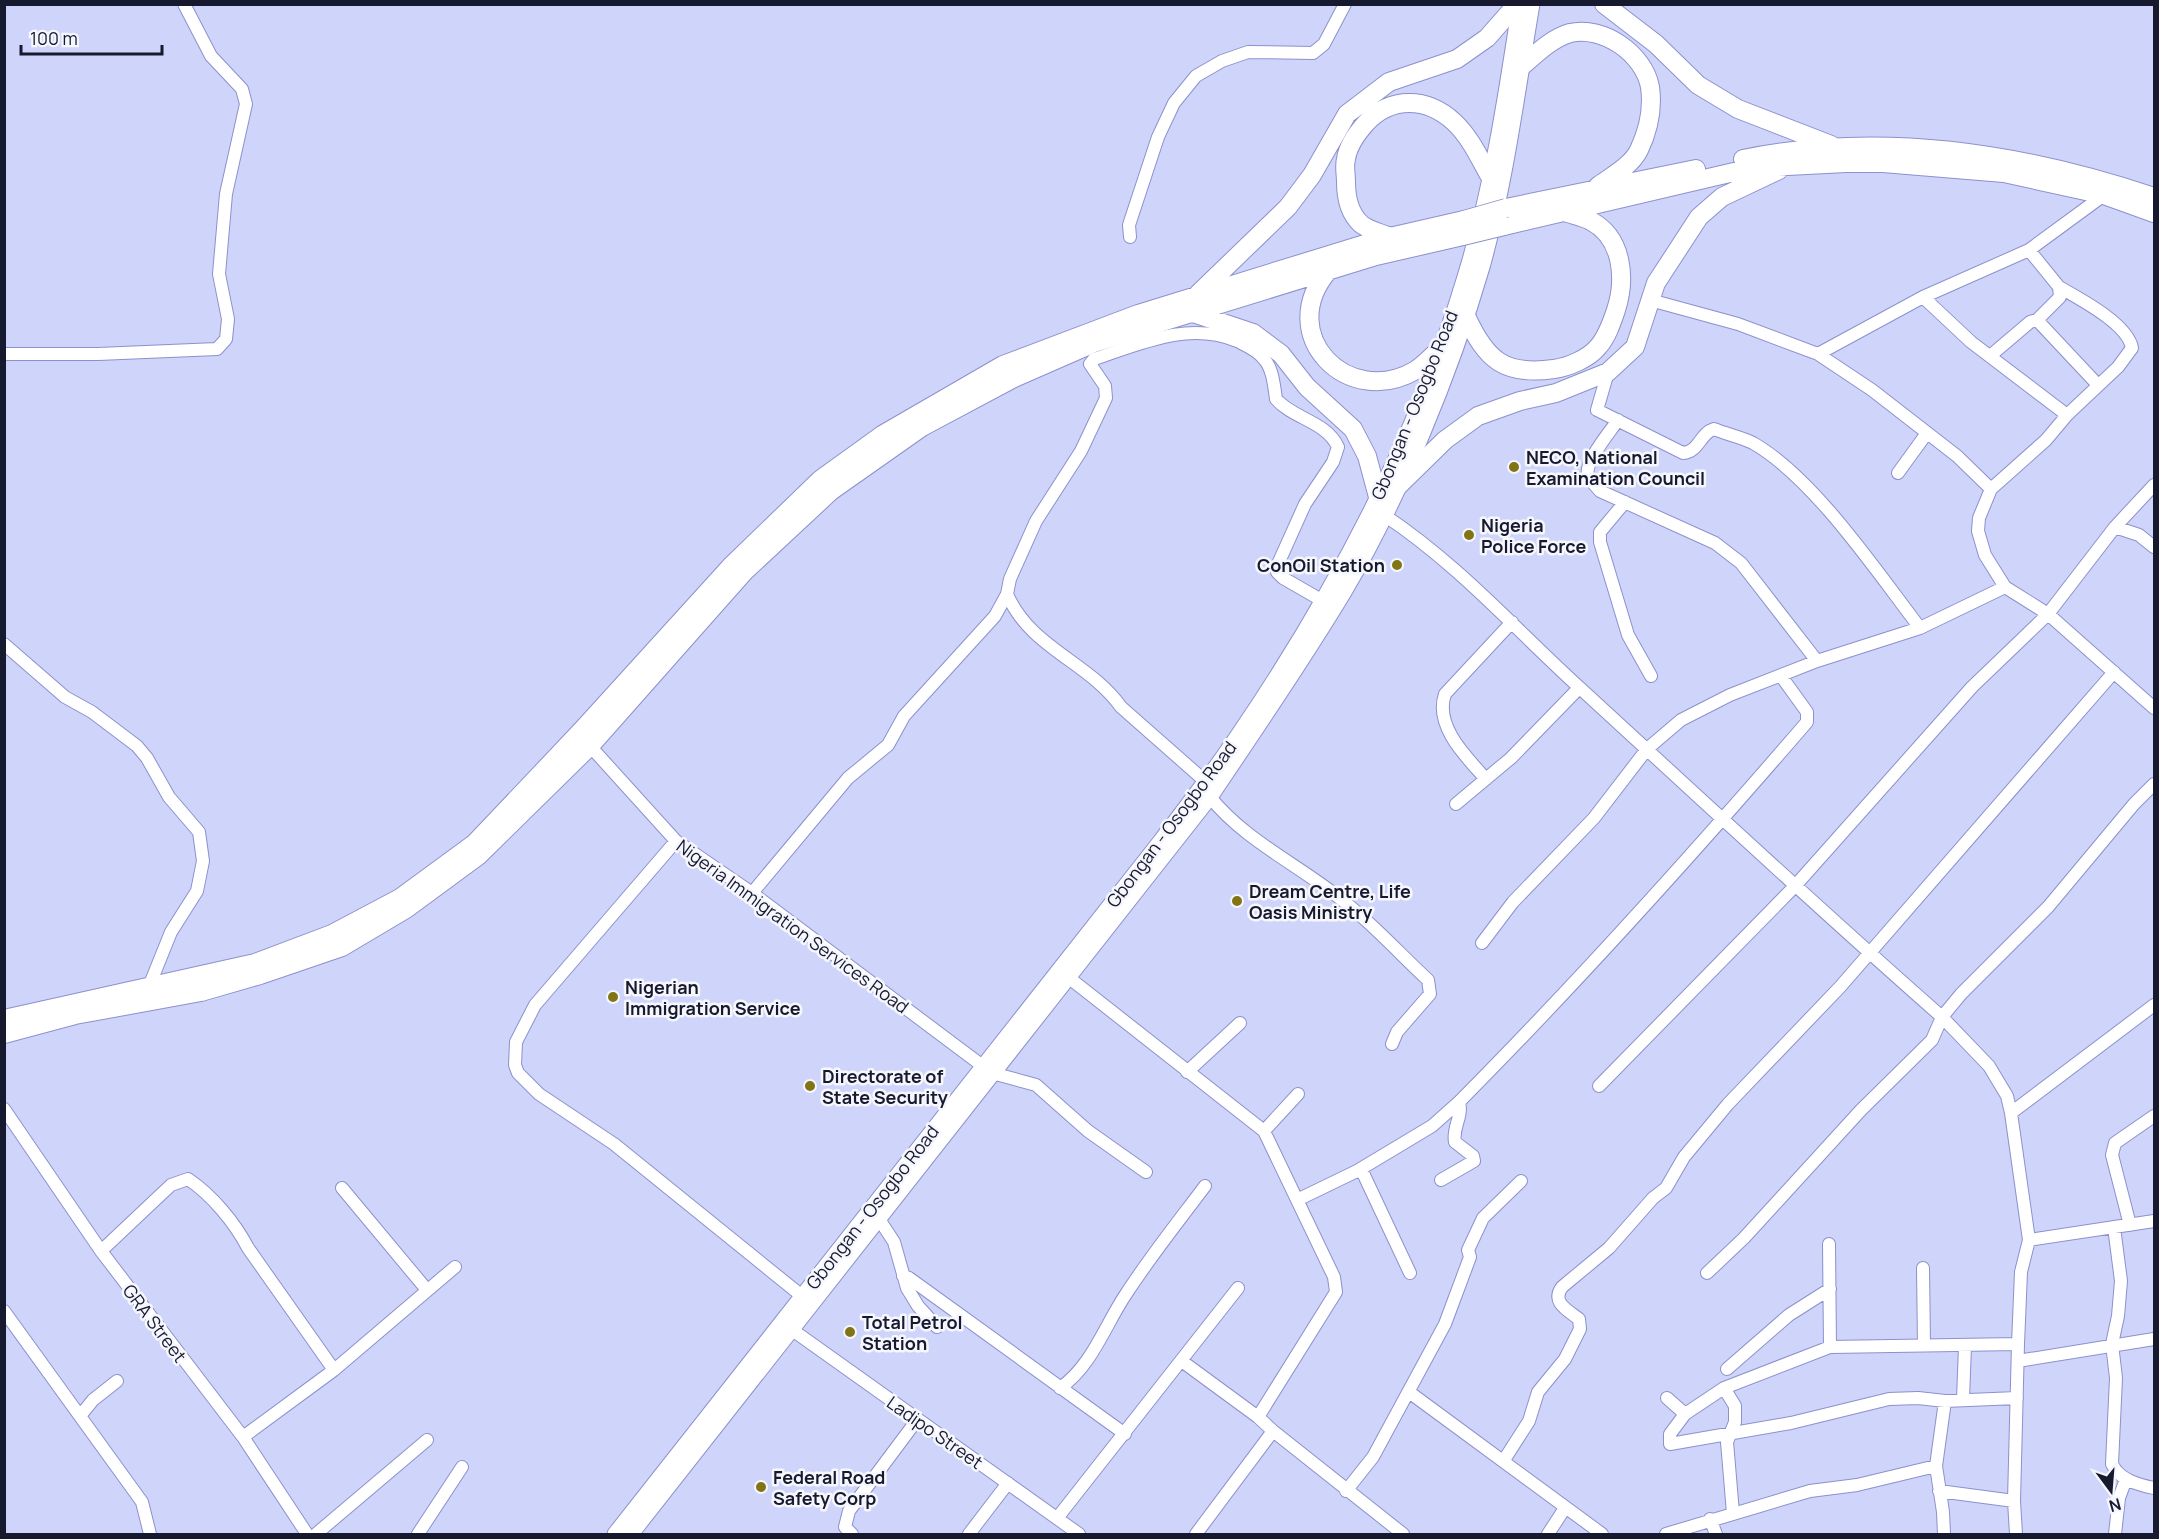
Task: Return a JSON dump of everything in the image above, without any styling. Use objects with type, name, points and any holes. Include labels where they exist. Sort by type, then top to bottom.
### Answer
[{"type":"highway","points":[[1194,304],[1288,207],[1312,175],[1347,114],[1389,82],[1457,59],[1487,38],[1519,4]]},
{"type":"highway","points":[[1604,4],[1656,44],[1698,85],[1728,103],[1775,125],[1839,147]]},
{"type":"highway","points":[[1521,67],[1557,38],[1587,31],[1625,46],[1638,63],[1650,85],[1651,111],[1638,151],[1618,172],[1593,190]]},
{"type":"highway","points":[[1390,237],[1362,225],[1351,212],[1346,192],[1346,158],[1352,141],[1361,128],[1388,105],[1399,102],[1419,103],[1441,112],[1454,122],[1472,143],[1489,175]]},
{"type":"highway","points":[[4,1019],[74,1001],[148,989],[255,963],[332,934],[400,898],[475,843],[583,729],[731,566],[821,479],[882,435],[1003,364],[1138,314],[1194,304],[1328,271],[1593,190],[1757,157],[1839,147],[1934,148],[2009,159],[2100,179],[2154,197]]},
{"type":"highway","points":[[1505,217],[1565,212],[1751,168],[1883,163],[2004,173],[2104,195],[2154,213]]},
{"type":"highway","points":[[1398,486],[1445,440],[1478,416],[1520,401],[1556,393],[1608,372],[1635,346],[1656,283],[1699,217],[1722,197],[1789,166]]},
{"type":"highway","points":[[1466,316],[1480,345],[1496,359],[1516,371],[1568,367],[1598,348],[1611,326],[1621,296],[1622,267],[1615,246],[1604,231],[1591,221],[1565,212]]},
{"type":"highway","points":[[4,1034],[75,1015],[201,992],[342,946],[406,909],[478,856],[590,746],[744,572],[831,491],[922,426],[1014,378],[1094,343],[1194,304],[1390,237],[1463,228]]},
{"type":"highway","points":[[1328,271],[1317,284],[1312,298],[1311,329],[1316,348],[1327,362],[1342,373],[1375,381],[1398,376],[1416,370],[1441,348]]},
{"type":"highway","points":[[1194,304],[1253,333],[1281,354],[1307,387],[1353,429],[1367,456],[1378,497]]},
{"type":"main road","name":"Gbongan - Osogbo Road","points":[[631,1534],[879,1219],[987,1070],[1237,738],[1323,601],[1378,497],[1409,429],[1441,348],[1465,278],[1489,175],[1519,4]]},
{"type":"main road","name":"Gbongan - Osogbo Road","points":[[615,1534],[802,1296],[987,1070],[1068,977],[1210,796],[1277,699],[1345,590],[1398,486],[1466,316],[1493,223],[1532,4]]},
{"type":"street","points":[[4,354],[98,354],[217,349],[226,339],[228,319],[219,274],[226,194],[246,104],[242,89],[211,56],[184,4]]},
{"type":"street","points":[[1130,237],[1129,225],[1158,137],[1174,103],[1196,76],[1222,61],[1248,52],[1313,53],[1324,44],[1345,4]]},
{"type":"street","points":[[1818,354],[1923,297],[2029,250],[2104,195]]},
{"type":"street","points":[[2029,250],[2059,287],[2106,316],[2131,341],[2132,348],[2046,440],[1991,489],[1979,518],[1978,531],[1985,555],[2005,586],[2048,614],[2154,708]]},
{"type":"street","points":[[1990,356],[2030,322],[2037,320],[2060,297],[2059,287]]},
{"type":"street","points":[[1923,297],[1971,342],[2067,415]]},
{"type":"street","points":[[1650,300],[1738,324],[1818,354],[1872,390],[1927,433],[1991,489]]},
{"type":"street","points":[[2037,320],[2098,385]]},
{"type":"street","points":[[752,893],[849,778],[888,746],[904,716],[995,616],[1007,594],[1010,579],[1036,521],[1081,451],[1106,398],[1105,386],[1090,364],[1094,359],[1179,332],[1210,332],[1251,347],[1265,360],[1270,370],[1276,399],[1323,428],[1334,439],[1338,447],[1333,462],[1305,504],[1278,564],[1277,572],[1283,578],[1323,601]]},
{"type":"street","points":[[1608,372],[1597,410],[1683,453],[1693,450],[1711,429],[1752,443],[1784,466],[1863,554],[1920,628]]},
{"type":"street","points":[[1618,420],[1591,460],[1588,474],[1600,490],[1715,543],[1728,552],[1741,563],[1817,661]]},
{"type":"street","points":[[1898,473],[1927,433]]},
{"type":"street","points":[[1599,1086],[1795,886],[1972,687],[2048,614],[2115,527],[2154,485]]},
{"type":"street","points":[[1625,502],[1600,532],[1600,542],[1628,635],[1651,676]]},
{"type":"street","points":[[1384,515],[1411,533],[1512,622],[1580,688],[1795,886],[1942,1017],[1989,1066],[2007,1096],[2011,1113],[2029,1240],[2022,1272],[2018,1344],[2014,1501],[2016,1534]]},
{"type":"street","points":[[2115,527],[2139,535],[2154,547]]},
{"type":"street","points":[[1482,943],[1513,902],[1594,818],[1647,749],[1681,720],[1703,708],[1817,661],[1920,628],[2005,586]]},
{"type":"street","points":[[1007,594],[1018,617],[1029,630],[1110,692],[1121,707],[1205,781]]},
{"type":"street","points":[[995,616],[1018,617]]},
{"type":"street","points":[[1486,779],[1458,746],[1442,715],[1442,702],[1445,694],[1512,622]]},
{"type":"street","points":[[4,644],[65,697],[137,746],[147,758],[169,797],[199,832],[203,845],[203,861],[197,891],[171,932],[148,989]]},
{"type":"street","points":[[1504,1460],[1529,1421],[1538,1392],[1565,1359],[1580,1329],[1578,1319],[1560,1305],[1557,1294],[1567,1282],[1609,1248],[1653,1198],[1666,1188],[1684,1157],[1728,1104],[1840,987],[1868,952],[2114,672]]},
{"type":"street","points":[[1297,1200],[1357,1171],[1432,1126],[1537,1024],[1723,819],[1807,722],[1807,712],[1780,676]]},
{"type":"street","points":[[1456,804],[1526,744],[1580,688]]},
{"type":"street","name":"Nigeria Immigration Services Road","points":[[590,746],[676,841],[752,893],[987,1070]]},
{"type":"street","points":[[1707,1273],[1744,1238],[1861,1110],[1932,1040],[1942,1017],[1961,994],[2048,907],[2154,784]]},
{"type":"street","points":[[1210,796],[1226,816],[1248,834],[1334,894],[1428,980],[1430,994],[1397,1032],[1392,1044]]},
{"type":"street","points":[[676,841],[535,1005],[516,1042],[515,1065],[518,1072],[539,1094],[614,1144],[802,1296]]},
{"type":"street","points":[[1068,977],[1264,1131],[1334,1276],[1336,1292],[1258,1417]]},
{"type":"street","points":[[2011,1113],[2154,1005]]},
{"type":"street","points":[[1187,1072],[1240,1023]]},
{"type":"street","points":[[987,1070],[1036,1085],[1088,1131],[1146,1172]]},
{"type":"street","points":[[1264,1131],[1298,1094]]},
{"type":"street","points":[[1441,1180],[1474,1161],[1473,1156],[1455,1142],[1454,1135],[1462,1114],[1459,1102]]},
{"type":"street","name":"GRA Street","points":[[4,1109],[101,1251],[243,1437],[307,1534]]},
{"type":"street","points":[[2130,1225],[2112,1155],[2113,1149],[2115,1143],[2154,1116]]},
{"type":"street","points":[[1357,1171],[1363,1173],[1410,1273]]},
{"type":"street","points":[[101,1251],[171,1185],[188,1179],[200,1187],[239,1231],[248,1248],[334,1370]]},
{"type":"street","points":[[1346,1491],[1373,1457],[1445,1324],[1470,1257],[1468,1250],[1483,1218],[1521,1181]]},
{"type":"street","points":[[1060,1388],[1069,1382],[1090,1354],[1141,1272],[1205,1186]]},
{"type":"street","points":[[342,1188],[427,1290]]},
{"type":"street","points":[[879,1219],[894,1242],[903,1276],[918,1306],[937,1327]]},
{"type":"street","points":[[2029,1240],[2154,1221]]},
{"type":"street","points":[[2114,1227],[2121,1281],[2118,1316],[2112,1344],[2116,1378],[2111,1457],[2115,1470],[2126,1479],[2154,1488]]},
{"type":"street","points":[[1829,1244],[1830,1347]]},
{"type":"street","points":[[243,1437],[334,1370],[455,1267]]},
{"type":"street","points":[[1923,1268],[1924,1345]]},
{"type":"street","points":[[903,1276],[909,1278],[1125,1434]]},
{"type":"street","points":[[1058,1517],[1183,1362],[1238,1288]]},
{"type":"street","points":[[1727,1369],[1789,1316],[1830,1289]]},
{"type":"street","points":[[4,1311],[142,1502],[150,1534]]},
{"type":"street","name":"Ladipo Street","points":[[791,1329],[1079,1534]]},
{"type":"street","points":[[2018,1361],[2154,1339]]},
{"type":"street","points":[[2017,1398],[1945,1401],[1918,1398],[1889,1399],[1791,1423],[1670,1444],[1670,1434],[1685,1414],[1724,1388],[1830,1347],[2018,1344]]},
{"type":"street","points":[[1963,1399],[1965,1346]]},
{"type":"street","points":[[1183,1362],[1258,1417],[1272,1431],[1402,1534]]},
{"type":"street","points":[[80,1416],[93,1400],[117,1381]]},
{"type":"street","points":[[1724,1388],[1735,1406],[1731,1435],[1727,1442],[1733,1513]]},
{"type":"street","points":[[1409,1392],[1602,1534]]},
{"type":"street","points":[[1667,1398],[1685,1414]]},
{"type":"street","points":[[1944,1534],[1935,1466],[1945,1401]]},
{"type":"street","points":[[852,1534],[845,1527],[849,1511],[917,1420]]},
{"type":"street","points":[[1196,1534],[1272,1431]]},
{"type":"street","points":[[316,1534],[427,1440]]},
{"type":"street","points":[[1666,1534],[1810,1491],[1857,1485],[1935,1466]]},
{"type":"street","points":[[418,1534],[462,1467]]},
{"type":"street","points":[[2115,1534],[2119,1498],[2126,1479]]},
{"type":"street","points":[[969,1534],[1008,1483]]},
{"type":"street","points":[[1939,1491],[2014,1501]]},
{"type":"street","points":[[1548,1534],[1564,1508]]},
{"type":"street","points":[[1710,1519],[1716,1534]]},
{"type":"place","name":"NECO, National Examination Council","points":[[1514,467]]},
{"type":"place","name":"Nigeria Police Force","points":[[1469,535]]},
{"type":"place","name":"ConOil Station","points":[[1397,565]]},
{"type":"place","name":"Dream Centre, Life Oasis Ministry","points":[[1237,901]]},
{"type":"place","name":"Nigerian Immigration Service","points":[[613,997]]},
{"type":"place","name":"Directorate of State Security","points":[[810,1086]]},
{"type":"place","name":"Total Petrol Station","points":[[850,1332]]},
{"type":"place","name":"Federal Road Safety Corp","points":[[761,1487]]}]
